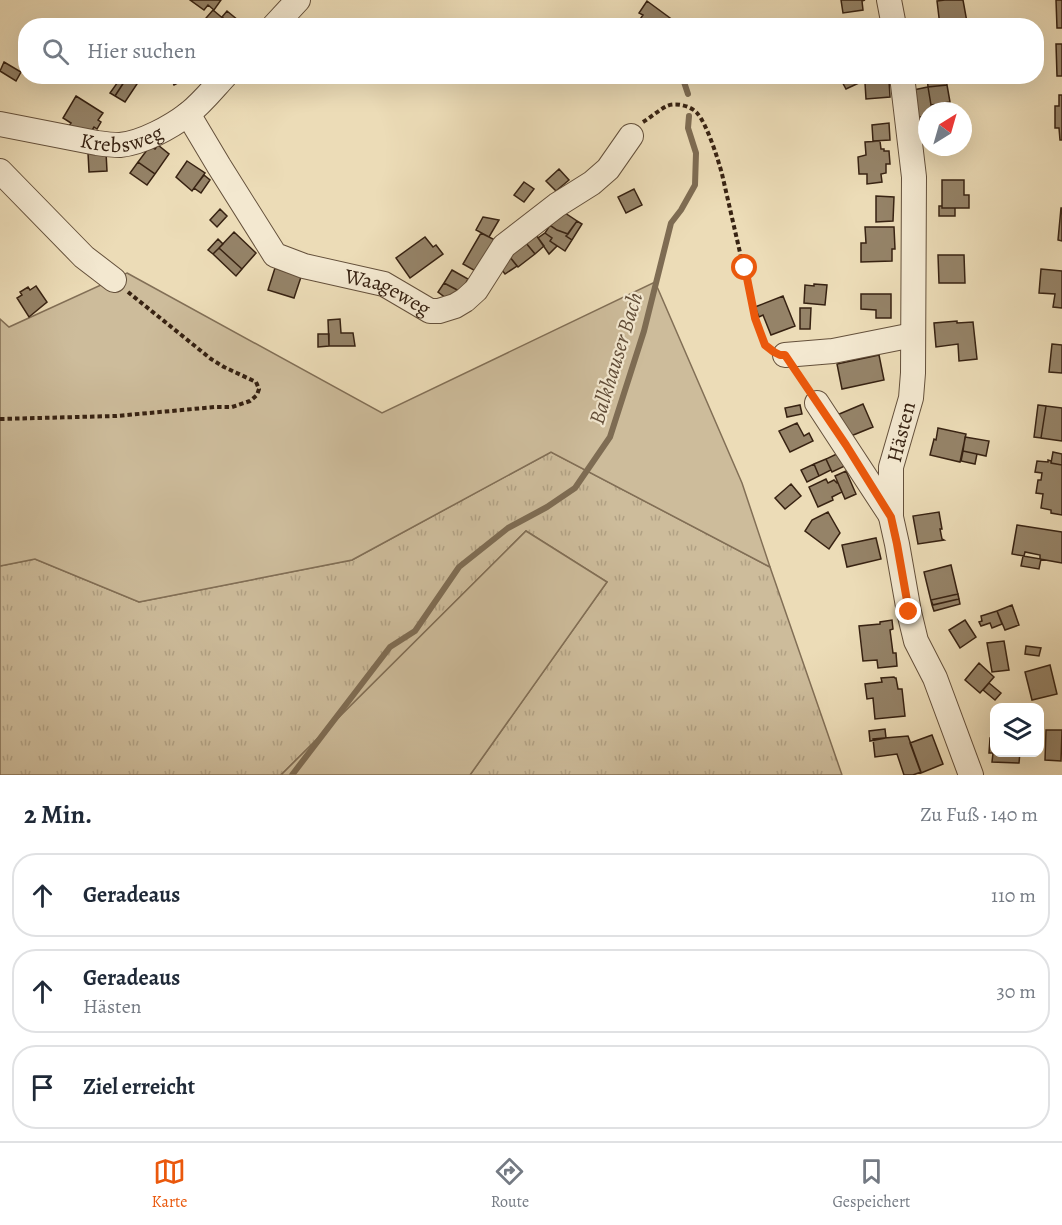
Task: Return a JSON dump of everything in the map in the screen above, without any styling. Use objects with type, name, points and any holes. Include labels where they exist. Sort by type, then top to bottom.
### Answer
[{"type":"street","points":[[281,18],[298,0]]},
{"type":"street","points":[[889,0],[892,18]]},
{"type":"street","name":"Krebsweg","points":[[0,124],[97,143],[119,145],[137,142],[188,114],[217,84]]},
{"type":"street","name":"Hästen","points":[[903,84],[914,177],[913,373],[911,398],[891,467],[891,517],[916,641],[935,678],[971,775]]},
{"type":"street","name":"Waageweg","points":[[188,114],[275,255],[304,266],[384,284],[422,307],[435,312],[447,310],[465,300],[476,290],[504,246],[557,205],[592,183],[608,169],[632,136]]},
{"type":"street","points":[[0,171],[84,257],[114,280]]},
{"type":"street","points":[[785,355],[833,351],[913,335]]},
{"type":"street","points":[[817,403],[891,517]]},
{"type":"path","points":[[632,136],[642,123],[668,105],[688,107],[700,116],[722,174],[755,318],[765,345],[774,352],[785,355],[817,403]]},
{"type":"path","points":[[0,419],[116,416],[232,407],[250,401],[257,395],[259,389],[256,382],[211,359],[114,280]]},
{"type":"green space","points":[[127,273],[382,413],[655,282],[742,483],[770,567],[551,452],[352,560],[139,602],[35,559],[0,566],[0,319],[9,327]]},
{"type":"green space","points":[[551,452],[770,567],[842,775],[470,775],[607,582],[526,531],[281,775],[0,775],[0,566],[35,559],[139,602],[352,560]]},
{"type":"green space","points":[[526,531],[607,582],[470,775],[281,775]]},
{"type":"building","points":[[190,0],[221,0],[214,10],[208,5],[204,10]]},
{"type":"building","points":[[841,0],[865,0],[862,1],[863,10],[843,13]]},
{"type":"building","points":[[963,0],[966,18],[939,18],[937,1]]},
{"type":"building","points":[[1056,0],[1062,0],[1062,28],[1057,28]]},
{"type":"building","points":[[647,1],[670,18],[641,18],[643,15],[639,13]]},
{"type":"building","points":[[213,10],[222,18],[206,18]]},
{"type":"building","points":[[227,11],[235,18],[223,18]]},
{"type":"building","points":[[1056,44],[1062,44],[1062,76],[1057,76]]},
{"type":"building","points":[[4,62],[18,70],[18,77],[16,81],[0,71]]},
{"type":"building","points":[[116,84],[123,84],[115,96],[110,93]]},
{"type":"building","points":[[123,84],[137,84],[125,102],[115,96]]},
{"type":"building","points":[[843,84],[857,84],[846,89]]},
{"type":"building","points":[[865,84],[889,84],[890,97],[866,99]]},
{"type":"building","points":[[928,84],[947,84],[947,85],[928,87]]},
{"type":"building","points":[[947,85],[950,102],[930,102],[928,87]]},
{"type":"building","points":[[928,87],[930,102],[918,102],[918,117],[913,118],[908,91]]},
{"type":"building","points":[[1059,95],[1062,95],[1062,140],[1060,140],[1059,128],[1055,128],[1055,106],[1059,106]]},
{"type":"building","points":[[76,96],[103,113],[98,120],[101,122],[97,129],[94,127],[89,135],[69,126],[71,123],[63,118]]},
{"type":"building","points":[[889,123],[890,140],[873,141],[872,125]]},
{"type":"building","points":[[880,141],[881,149],[889,151],[890,164],[886,164],[886,173],[881,174],[882,182],[867,184],[867,174],[859,174],[858,157],[866,155],[865,142]]},
{"type":"building","points":[[158,145],[169,154],[155,174],[138,162],[150,146],[155,149]]},
{"type":"building","points":[[106,152],[107,171],[89,172],[88,153]]},
{"type":"building","points":[[187,161],[205,173],[192,191],[176,177]]},
{"type":"building","points":[[138,162],[155,174],[147,185],[130,173]]},
{"type":"building","points":[[559,169],[569,180],[556,191],[546,181]]},
{"type":"building","points":[[204,175],[210,180],[201,193],[194,188]]},
{"type":"building","points":[[942,180],[964,180],[964,195],[969,195],[969,208],[942,208]]},
{"type":"building","points":[[524,182],[534,189],[524,202],[514,195]]},
{"type":"building","points":[[634,189],[642,205],[626,213],[618,197]]},
{"type":"building","points":[[876,196],[894,197],[893,221],[876,222]]},
{"type":"building","points":[[939,206],[955,208],[955,216],[939,216]]},
{"type":"building","points":[[1062,208],[1062,241],[1058,240]]},
{"type":"building","points":[[220,209],[227,216],[217,227],[210,220]]},
{"type":"building","points":[[559,209],[577,221],[568,234],[548,224]]},
{"type":"building","points":[[483,217],[499,220],[489,237],[476,230]]},
{"type":"building","points":[[577,221],[582,224],[572,240],[566,236]]},
{"type":"building","points":[[550,225],[568,234],[566,236],[572,240],[565,251],[550,241],[552,238],[545,233]]},
{"type":"building","points":[[865,227],[894,227],[895,249],[892,249],[892,261],[861,262],[861,243],[866,243]]},
{"type":"building","points":[[531,228],[544,246],[535,254],[521,237]]},
{"type":"building","points":[[234,232],[256,253],[242,269],[219,248]]},
{"type":"building","points":[[481,233],[497,241],[479,273],[463,264]]},
{"type":"building","points":[[545,233],[557,246],[549,254],[538,238]]},
{"type":"building","points":[[425,237],[443,254],[410,278],[396,258]]},
{"type":"building","points":[[521,237],[535,254],[518,267],[505,251]]},
{"type":"building","points":[[218,239],[223,244],[213,254],[208,250]]},
{"type":"building","points":[[219,248],[242,269],[236,276],[213,254]]},
{"type":"building","points":[[505,251],[517,266],[505,274],[498,265]]},
{"type":"building","points":[[938,255],[964,255],[965,283],[939,283]]},
{"type":"building","points":[[275,268],[301,277],[294,298],[268,290]]},
{"type":"building","points":[[1041,269],[1062,271],[1062,308],[1053,307],[1055,294],[1039,293]]},
{"type":"building","points":[[452,270],[468,279],[461,292],[444,283]]},
{"type":"building","points":[[444,283],[461,292],[450,301],[438,292]]},
{"type":"building","points":[[814,284],[827,285],[825,305],[804,303],[805,285],[814,286]]},
{"type":"building","points":[[36,286],[47,302],[29,317],[17,298],[22,295],[20,292],[28,287],[30,290]]},
{"type":"building","points":[[861,294],[891,294],[891,318],[876,318],[876,310],[861,309]]},
{"type":"building","points":[[783,296],[795,326],[771,335],[763,315],[759,317],[755,307]]},
{"type":"building","points":[[800,308],[811,308],[810,329],[800,329]]},
{"type":"building","points":[[340,319],[341,333],[353,333],[355,346],[329,346],[328,320]]},
{"type":"building","points":[[957,321],[957,323],[973,322],[977,359],[959,361],[958,344],[936,347],[934,323]]},
{"type":"building","points":[[318,334],[329,334],[329,346],[318,347]]},
{"type":"building","points":[[1052,344],[1062,345],[1062,373],[1049,372]]},
{"type":"building","points":[[879,355],[884,380],[842,389],[837,364]]},
{"type":"building","points":[[863,404],[873,427],[846,438],[837,415]]},
{"type":"building","points":[[800,405],[802,414],[787,417],[785,408]]},
{"type":"building","points":[[1038,405],[1046,406],[1041,438],[1034,437]]},
{"type":"building","points":[[1046,406],[1062,408],[1062,441],[1041,438]]},
{"type":"building","points":[[797,423],[804,436],[809,433],[813,441],[790,452],[779,431]]},
{"type":"building","points":[[938,428],[966,434],[960,462],[930,455]]},
{"type":"building","points":[[965,437],[989,441],[986,456],[963,451]]},
{"type":"building","points":[[843,451],[849,464],[832,472],[826,459]]},
{"type":"building","points":[[963,451],[977,454],[975,464],[961,461]]},
{"type":"building","points":[[1053,452],[1062,454],[1062,465],[1051,463]]},
{"type":"building","points":[[826,459],[831,470],[819,476],[814,464]]},
{"type":"building","points":[[1048,460],[1051,463],[1062,465],[1062,515],[1041,508],[1043,494],[1036,493],[1038,480],[1041,480],[1042,473],[1035,472],[1037,461],[1048,462]]},
{"type":"building","points":[[814,464],[819,476],[807,482],[801,470]]},
{"type":"building","points":[[846,471],[856,494],[845,499],[835,476]]},
{"type":"building","points":[[826,479],[828,483],[834,480],[838,483],[842,492],[832,497],[833,500],[818,507],[809,487]]},
{"type":"building","points":[[791,484],[801,496],[785,509],[775,498]]},
{"type":"building","points":[[828,512],[840,533],[829,549],[805,531],[812,520]]},
{"type":"building","points":[[939,512],[942,529],[940,529],[944,540],[918,544],[913,516]]},
{"type":"building","points":[[1017,525],[1062,532],[1062,563],[1040,559],[1040,555],[1025,552],[1024,556],[1012,554]]},
{"type":"building","points":[[876,538],[881,559],[847,567],[842,545]]},
{"type":"building","points":[[1023,556],[1041,559],[1039,569],[1021,566]]},
{"type":"building","points":[[951,565],[958,594],[931,600],[932,605],[924,572]]},
{"type":"building","points":[[958,594],[959,599],[933,605],[931,600]]},
{"type":"building","points":[[959,599],[960,604],[934,611],[932,605]]},
{"type":"building","points":[[1012,605],[1019,625],[1005,630],[997,611]]},
{"type":"building","points":[[997,611],[1002,624],[992,628],[990,623],[981,626],[979,622],[982,621],[981,616]]},
{"type":"building","points":[[892,620],[893,629],[890,630],[897,666],[878,668],[877,660],[863,661],[859,626]]},
{"type":"building","points":[[965,620],[976,637],[960,648],[949,630]]},
{"type":"building","points":[[1004,641],[1009,670],[992,672],[987,643]]},
{"type":"building","points":[[1026,646],[1041,648],[1039,656],[1025,654]]},
{"type":"building","points":[[979,663],[994,677],[980,693],[965,680]]},
{"type":"building","points":[[1050,665],[1057,694],[1032,700],[1025,672]]},
{"type":"building","points":[[894,677],[898,689],[902,689],[905,716],[875,719],[873,698],[867,699],[865,684],[882,682],[881,678]]},
{"type":"building","points":[[989,683],[1001,693],[995,700],[983,690]]},
{"type":"building","points":[[885,729],[886,738],[870,741],[869,731]]},
{"type":"building","points":[[1046,730],[1062,730],[1061,761],[1045,760]]},
{"type":"building","points":[[932,735],[943,764],[921,773],[910,743]]},
{"type":"building","points":[[908,736],[921,772],[913,775],[904,775],[897,754],[875,757],[873,739]]},
{"type":"building","points":[[993,757],[1020,757],[1019,763],[992,762]]},
{"type":"waterway","name":"Balkhauser Bach","points":[[685,84],[688,94]]},
{"type":"waterway","name":"Balkhauser Bach","points":[[292,775],[390,647],[415,631],[459,567],[508,528],[547,507],[575,488],[610,437],[644,331],[671,223],[695,185],[696,153],[688,128],[689,116]]},
{"type":"route","points":[[745,268],[755,318],[765,345],[774,352],[785,355],[891,517],[909,612]]}]
